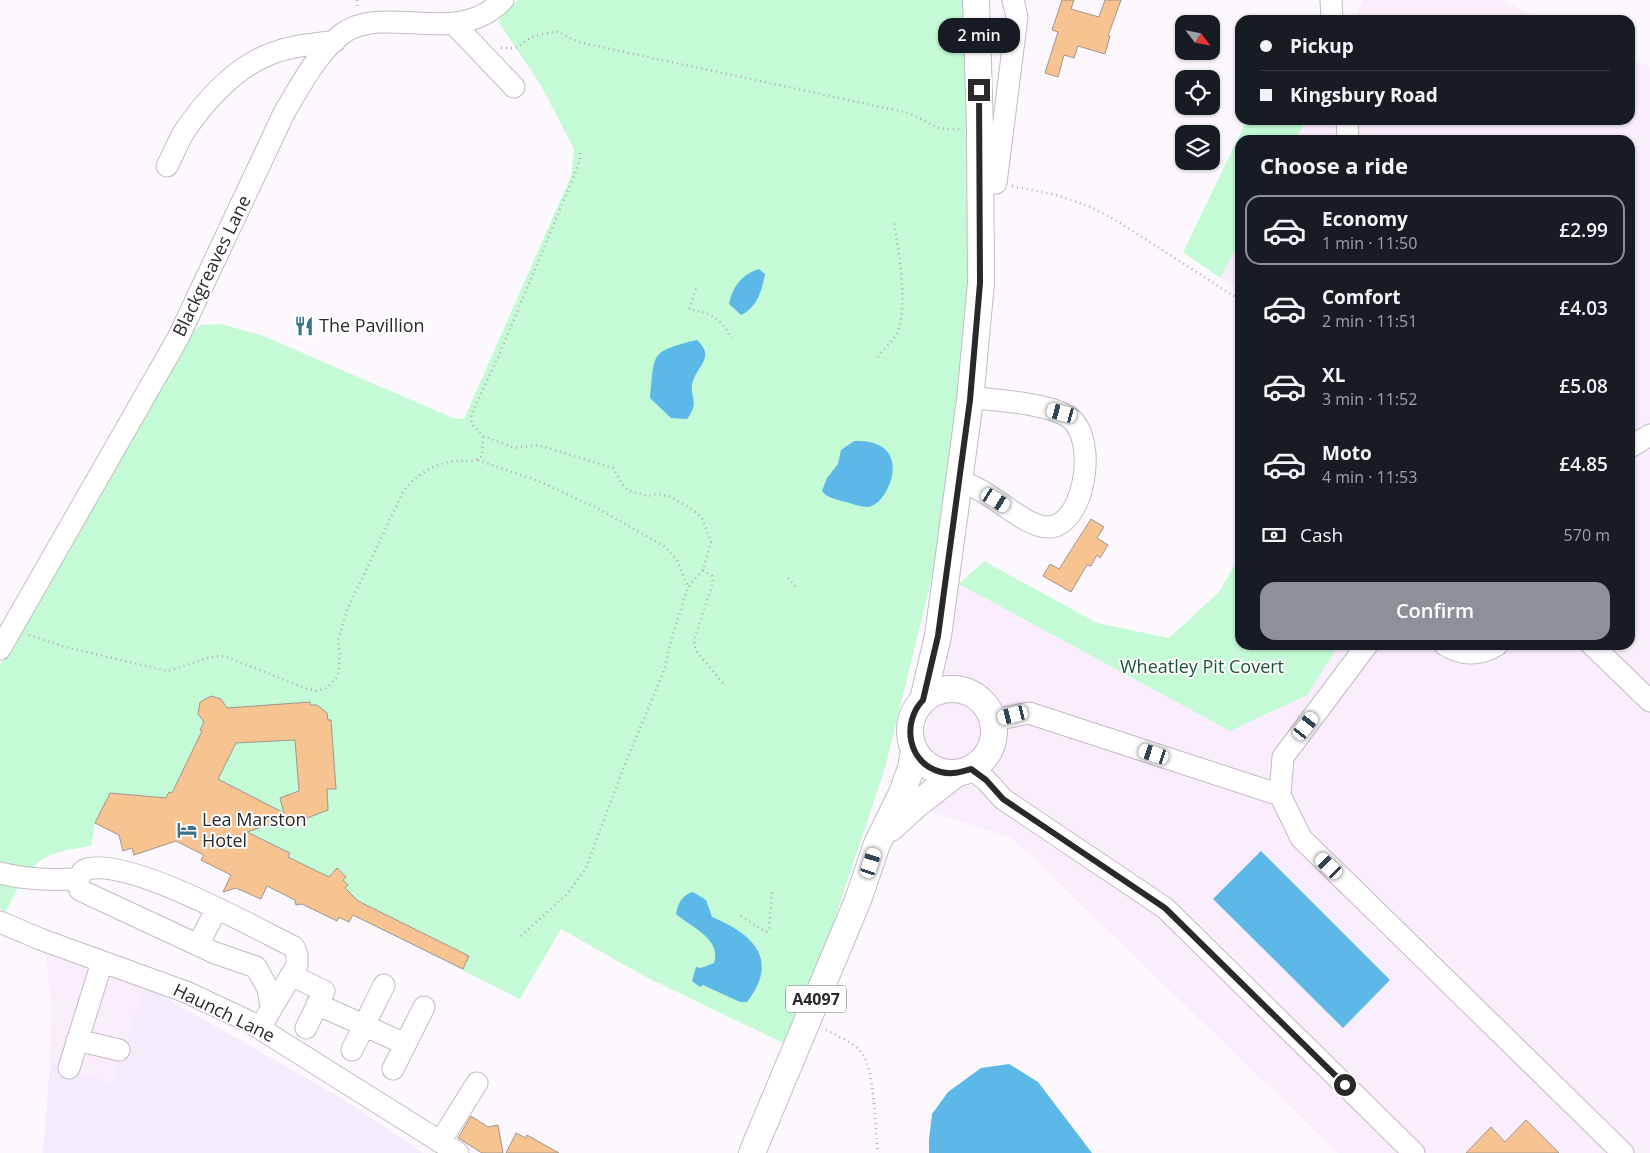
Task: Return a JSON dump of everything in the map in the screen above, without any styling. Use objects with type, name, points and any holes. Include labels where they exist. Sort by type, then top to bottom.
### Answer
[{"type":"main road","name":"A4097","points":[[752,1153],[858,900],[877,844],[902,793],[911,768],[914,752],[910,737],[911,721],[923,700],[938,636],[970,400],[988,183],[980,128],[976,0]]},
{"type":"main road","name":"A4097","points":[[877,844],[916,805],[964,771],[983,761],[991,749],[995,735],[994,720],[987,706],[950,666],[938,636]]},
{"type":"main road","points":[[923,700],[929,695],[944,689],[960,689],[975,694]]},
{"type":"main road","points":[[914,752],[926,764],[940,772],[964,771]]},
{"type":"street","name":"Blackgreaves Lane","points":[[0,649],[178,338],[284,111],[304,79],[342,34],[372,22],[424,25],[454,24],[479,16],[503,0]]},
{"type":"street","points":[[988,183],[1017,17],[1013,0]]},
{"type":"street","points":[[1331,0],[1332,15]]},
{"type":"street","points":[[454,24],[514,87]]},
{"type":"street","points":[[167,166],[184,132],[209,100],[236,74],[255,60],[280,50],[335,41]]},
{"type":"street","points":[[959,482],[977,489],[1028,520],[1044,527],[1049,527],[1058,526],[1072,511],[1083,487],[1086,470],[1084,441],[1077,424],[1062,413],[1037,406],[978,398],[970,400]]},
{"type":"street","points":[[1635,444],[1650,434]]},
{"type":"street","points":[[1363,650],[1283,757],[1280,795],[1301,838],[1623,1153]]},
{"type":"street","points":[[1454,650],[1471,654],[1488,650]]},
{"type":"street","points":[[1597,650],[1650,701]]},
{"type":"street","points":[[994,720],[1029,713],[1280,795]]},
{"type":"street","points":[[964,771],[986,780],[1003,799],[1165,908],[1414,1153]]},
{"type":"street","points":[[260,1028],[297,966],[297,954],[294,947],[151,879],[124,871],[86,869],[81,872],[78,884],[80,890],[198,944],[256,967],[268,989],[271,1007]]},
{"type":"street","points":[[0,873],[16,878],[43,881],[79,879]]},
{"type":"street","points":[[198,944],[216,910]]},
{"type":"street","name":"Haunch Lane","points":[[0,922],[102,962],[186,992],[260,1028],[449,1147]]},
{"type":"street","points":[[256,967],[272,936]]},
{"type":"street","points":[[69,1068],[102,962]]},
{"type":"street","points":[[290,975],[324,991],[306,1028]]},
{"type":"street","points":[[352,1050],[384,985]]},
{"type":"street","points":[[317,1004],[405,1044]]},
{"type":"street","points":[[393,1069],[424,1007]]},
{"type":"street","points":[[77,1040],[119,1050]]},
{"type":"street","points":[[449,1147],[477,1083]]},
{"type":"path","points":[[476,47],[516,48],[531,38],[556,31],[578,42],[909,113],[941,129],[980,128]]},
{"type":"path","points":[[521,936],[567,894],[585,870],[625,764],[665,668],[672,637],[688,587],[703,570],[711,542],[702,518],[680,501],[669,496],[658,494],[648,496],[629,490],[622,484],[613,468],[538,444],[515,448],[483,436],[472,424],[471,416],[499,355],[576,171],[580,159],[580,150]]},
{"type":"path","points":[[988,183],[1056,195],[1091,207],[1117,221],[1235,297]]},
{"type":"path","points":[[878,358],[897,334],[902,313],[900,254],[894,221]]},
{"type":"path","points":[[696,289],[689,309],[710,313],[724,324],[732,338]]},
{"type":"path","points":[[478,460],[482,456],[483,436]]},
{"type":"path","points":[[11,630],[65,646],[168,671],[211,657],[224,656],[305,688],[317,691],[327,688],[338,676],[340,657],[338,640],[347,610],[403,492],[411,482],[444,463],[478,460],[538,481],[597,508],[664,546],[677,560],[688,587]]},
{"type":"path","points":[[703,570],[712,576],[713,583],[694,641],[696,651],[723,683]]},
{"type":"path","points":[[788,578],[798,589]]},
{"type":"path","points":[[741,916],[758,928],[766,932],[769,930],[772,890]]},
{"type":"path","points":[[807,1020],[845,1039],[862,1054],[870,1076],[878,1153]]},
{"type":"shaded area","points":[[1363,0],[1502,0],[1533,15],[1356,15]]},
{"type":"shaded area","points":[[1635,61],[1650,67],[1650,1153],[1338,1153],[1012,838],[909,805],[959,584],[1230,731],[1322,650],[1635,650],[1635,135],[1298,135],[1303,125],[1635,125]]},
{"type":"shaded area","points":[[1235,250],[1235,287],[1220,278]]},
{"type":"shaded area","points":[[45,950],[87,968],[89,973],[104,979],[110,976],[145,986],[112,1084],[50,1064],[51,1002]]},
{"type":"shaded area","points":[[145,986],[346,1101],[423,1153],[43,1153],[50,1064],[112,1083]]},
{"type":"green space","points":[[518,0],[965,0],[970,289],[949,493],[930,585],[885,768],[828,939],[785,1044],[644,976],[561,929],[520,999],[353,915],[349,922],[339,918],[337,921],[302,904],[296,905],[294,900],[267,886],[261,899],[236,888],[229,890],[227,883],[235,865],[222,870],[201,860],[203,855],[165,836],[161,838],[163,845],[134,855],[132,848],[123,851],[119,835],[95,823],[91,846],[59,852],[40,861],[20,884],[6,912],[0,909],[0,665],[184,338],[201,325],[221,324],[261,335],[453,418],[464,419],[571,176],[574,149],[540,84],[498,21]]},
{"type":"green space","points":[[1245,125],[1303,125],[1298,135],[1240,135]]},
{"type":"green space","points":[[1235,145],[1235,250],[1220,278],[1183,252]]},
{"type":"green space","name":"Wheatley Pit Covert","points":[[984,561],[1097,623],[1169,638],[1219,592],[1234,566],[1235,650],[1335,651],[1307,695],[1230,731],[959,584]]},
{"type":"water","points":[[759,269],[765,274],[760,292],[751,308],[741,315],[729,304],[733,292],[743,278]]},
{"type":"water","points":[[697,340],[705,351],[705,356],[693,381],[693,408],[687,419],[671,418],[650,398],[654,363],[662,351]]},
{"type":"water","points":[[854,441],[874,443],[886,450],[892,460],[892,472],[884,495],[876,503],[868,507],[833,498],[822,491],[827,478],[838,464],[841,450]]},
{"type":"water","points":[[1261,851],[1390,980],[1343,1028],[1213,899]]},
{"type":"water","points":[[693,892],[706,900],[712,917],[739,931],[750,940],[757,950],[761,961],[761,973],[757,987],[747,1002],[740,1002],[703,985],[700,987],[692,981],[696,967],[701,968],[714,963],[715,955],[714,947],[704,934],[676,914],[681,900]]},
{"type":"water","points":[[1009,1064],[1038,1082],[1092,1153],[929,1153],[932,1114],[948,1092],[981,1068]]},
{"type":"building","points":[[1062,0],[1074,0],[1071,9],[1099,17],[1105,0],[1121,0],[1108,36],[1110,36],[1105,54],[1078,46],[1074,58],[1064,55],[1058,77],[1045,73],[1058,32],[1052,30]]},
{"type":"building","points":[[1091,519],[1104,527],[1097,538],[1108,545],[1100,558],[1097,555],[1091,566],[1087,565],[1071,592],[1043,576],[1050,564],[1059,569]]},
{"type":"building","name":"Lea Marston Hotel","points":[[211,696],[221,699],[227,708],[310,702],[310,705],[317,705],[327,713],[328,720],[331,720],[336,789],[327,789],[328,810],[289,825],[287,819],[247,832],[290,853],[288,857],[329,877],[337,868],[346,877],[343,880],[348,885],[345,888],[358,901],[469,956],[463,969],[353,915],[349,922],[339,917],[337,921],[302,904],[296,905],[295,900],[267,886],[261,899],[236,888],[223,892],[231,875],[201,860],[204,855],[176,841],[134,855],[132,848],[123,851],[119,835],[95,823],[110,793],[166,798],[169,792],[172,793],[202,731],[200,730],[204,722],[198,714],[200,702]],"holes":[[[295,740],[299,791],[280,798],[284,813],[218,779],[236,743]]]},
{"type":"building","points":[[471,1116],[488,1127],[498,1125],[503,1153],[482,1153],[458,1138]]},
{"type":"building","points":[[1526,1120],[1559,1153],[1466,1153],[1491,1127],[1505,1142]]},
{"type":"building","points":[[516,1133],[526,1138],[527,1135],[559,1153],[506,1153]]},
{"type":"place","name":"The Pavillion","points":[[304,326]]},
{"type":"place","name":"Lea Marston Hotel","points":[[187,830]]},
{"type":"route","points":[[979,90],[980,283],[970,400],[938,636],[923,700],[911,721],[910,737],[914,752],[926,764],[940,772],[956,774],[971,769],[986,780],[1003,799],[1165,908],[1345,1085]]}]
